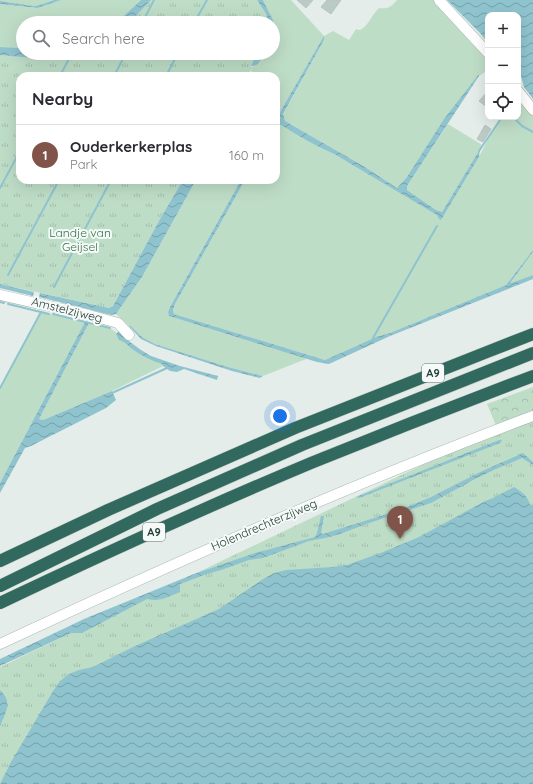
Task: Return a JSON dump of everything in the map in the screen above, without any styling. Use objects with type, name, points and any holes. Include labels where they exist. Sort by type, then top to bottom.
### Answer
[{"type":"highway","name":"A9","points":[[0,561],[108,510],[295,428],[533,334]]},
{"type":"highway","name":"A9","points":[[0,586],[157,509],[302,444],[533,353]]},
{"type":"highway","name":"A9","points":[[0,602],[142,537],[310,464],[428,416],[533,376]]},
{"type":"street","points":[[439,0],[450,10],[485,50]]},
{"type":"street","points":[[521,95],[533,110]]},
{"type":"street","name":"Amstelzijweg","points":[[0,295],[118,323],[129,335]]},
{"type":"street","name":"Holendrechterzijweg","points":[[0,644],[106,594],[249,530],[424,458],[533,416]]},
{"type":"green space","points":[[0,0],[54,0],[34,6]]},
{"type":"green space","points":[[61,0],[141,0],[124,16],[16,16],[16,48],[0,47],[0,4],[38,8]]},
{"type":"green space","points":[[151,0],[257,0],[267,16],[136,16]]},
{"type":"green space","points":[[263,0],[291,0],[324,36],[333,31],[349,40],[356,29],[359,30],[365,27],[379,8],[390,7],[397,0],[435,0],[485,54],[485,72],[479,75],[407,177],[397,188],[365,167],[285,121],[283,115],[324,40],[324,37],[280,112],[280,72],[252,72],[251,70],[252,67],[261,60],[280,60],[280,16],[271,16]]},
{"type":"green space","name":"Landje van Geijsel","points":[[0,55],[16,56],[16,60],[254,60],[249,72],[16,72],[16,184],[181,184],[113,306],[109,308],[0,284]]},
{"type":"green space","points":[[521,100],[533,114],[533,250],[506,285],[390,333],[376,337],[325,360],[174,314],[173,310],[175,304],[243,184],[280,184],[280,125],[307,141],[334,154],[438,215],[439,219],[441,220],[479,157],[499,120],[521,120]]},
{"type":"green space","points":[[448,124],[482,145],[442,212],[436,210],[407,190],[407,186]]},
{"type":"green space","points":[[194,184],[239,184],[170,307],[168,312],[169,316],[311,359],[306,359],[263,376],[228,367],[155,344],[142,337],[116,314],[142,277]]},
{"type":"green space","points":[[533,252],[533,275],[511,283],[511,282]]},
{"type":"green space","points":[[41,312],[85,322],[0,483],[0,388]]},
{"type":"green space","points":[[89,323],[110,328],[117,333],[116,334],[131,348],[143,356],[162,364],[163,366],[112,391],[43,420],[39,419]]},
{"type":"green space","points":[[533,387],[533,415],[497,428],[487,404]]},
{"type":"green space","points":[[533,412],[533,784],[0,784],[0,667]]},
{"type":"water","points":[[54,0],[61,0],[38,8],[0,4],[0,1],[34,6]]},
{"type":"water","points":[[141,0],[151,0],[136,16],[124,16]]},
{"type":"water","points":[[257,0],[263,0],[271,16],[267,16]]},
{"type":"water","points":[[447,0],[533,0],[533,99],[524,87],[521,76],[521,12],[485,12],[485,39]]},
{"type":"water","points":[[324,36],[324,40],[283,114],[285,121],[365,167],[397,188],[407,177],[444,119],[479,74],[407,186],[407,190],[436,210],[442,212],[480,149],[479,157],[441,220],[437,215],[334,154],[307,141],[280,125],[280,112]]},
{"type":"water","points":[[0,47],[16,48],[16,56],[0,55]]},
{"type":"water","points":[[254,60],[262,60],[258,64],[251,66]]},
{"type":"water","points":[[181,184],[194,184],[142,277],[116,314],[111,315],[39,297],[40,293],[109,308],[113,306]]},
{"type":"water","points":[[239,184],[243,184],[175,304],[173,310],[174,314],[325,360],[376,337],[390,333],[506,285],[533,250],[511,283],[533,275],[533,279],[390,336],[329,364],[317,362],[169,316],[168,312]]},
{"type":"water","points":[[0,284],[34,292],[33,296],[0,288]]},
{"type":"water","points":[[85,322],[89,323],[39,419],[43,420],[112,391],[116,400],[106,408],[25,448],[0,493],[0,483]]},
{"type":"water","points":[[130,325],[142,337],[155,344],[228,367],[263,376],[260,378],[232,371],[156,346],[141,339],[129,326]]},
{"type":"water","points":[[119,331],[130,342],[151,356],[180,366],[218,376],[217,380],[184,369],[177,372],[170,371],[162,364],[143,356],[119,340],[116,334]]},
{"type":"water","points":[[502,440],[500,443],[359,498],[356,497]]},
{"type":"water","points":[[523,453],[533,462],[533,465],[522,458],[475,479],[431,503],[340,534],[309,541],[263,558],[249,560],[180,584],[180,592],[160,599],[147,599],[82,633],[71,633],[0,666],[0,659],[84,619],[194,574],[255,553],[315,537],[321,516],[324,516],[321,533],[323,534],[400,510],[431,497],[478,473]]},
{"type":"water","points":[[514,487],[524,494],[530,505],[533,505],[533,784],[0,784],[11,762],[53,691],[60,681],[69,674],[93,667],[135,646],[219,609],[274,573],[286,570],[347,565],[419,537]]},
{"type":"water","points":[[0,690],[4,694],[7,707],[0,726]]},
{"type":"building","points":[[297,0],[313,0],[306,8]]},
{"type":"building","points":[[327,0],[341,0],[331,14],[321,7]]},
{"type":"building","points":[[485,94],[485,106],[479,101]]},
{"type":"building","points":[[485,125],[491,129],[483,142],[477,139]]},
{"type":"waterway","points":[[146,16],[154,0]]},
{"type":"waterway","points":[[198,16],[207,0]]},
{"type":"waterway","points":[[62,72],[68,60]]},
{"type":"waterway","points":[[116,72],[122,60]]},
{"type":"waterway","points":[[168,72],[174,60]]},
{"type":"waterway","points":[[479,151],[500,120]]},
{"type":"waterway","points":[[516,120],[522,126],[533,132]]},
{"type":"waterway","points":[[0,188],[16,158]]},
{"type":"waterway","points":[[8,275],[57,184]]},
{"type":"waterway","points":[[54,287],[109,184]]},
{"type":"waterway","points":[[373,340],[437,226]]},
{"type":"waterway","points":[[0,302],[4,303]]},
{"type":"waterway","points":[[8,304],[49,314]]},
{"type":"waterway","points":[[0,388],[41,312]]},
{"type":"waterway","points":[[53,314],[110,328]]},
{"type":"waterway","points":[[112,393],[167,368]]},
{"type":"place","name":"Ouderkerkerplas","points":[[400,539]]}]
